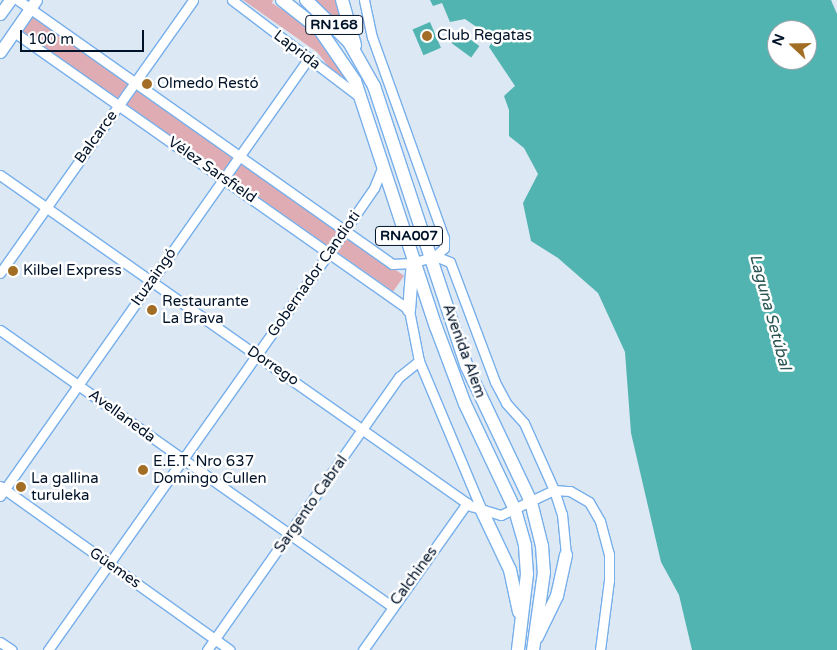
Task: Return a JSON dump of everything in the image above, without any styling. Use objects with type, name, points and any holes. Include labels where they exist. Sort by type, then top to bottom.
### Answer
[{"type":"highway","name":"RNA007","points":[[282,0],[309,19],[332,44],[348,67],[364,100]]},
{"type":"highway","name":"RN168","points":[[306,0],[338,30],[358,55]]},
{"type":"highway","points":[[342,0],[358,55]]},
{"type":"highway","name":"Avenida Alem","points":[[358,55],[374,86],[433,257],[467,367],[531,502],[542,546],[544,572],[533,647]]},
{"type":"highway","name":"Avenida Alem","points":[[364,100],[436,327],[465,404],[515,510],[525,546],[527,574],[519,645]]},
{"type":"highway","points":[[409,310],[414,259]]},
{"type":"highway","points":[[482,511],[512,577],[518,610],[519,645]]},
{"type":"highway","points":[[533,647],[557,596],[566,555]]},
{"type":"main road","points":[[0,14],[10,0]]},
{"type":"main road","points":[[0,52],[33,5]]},
{"type":"street","name":"Vélez Sarsfield","points":[[18,0],[33,5],[134,82],[396,265],[414,259]]},
{"type":"street","name":"Balcarce","points":[[0,273],[193,0]]},
{"type":"street","name":"Laprida","points":[[232,0],[364,100]]},
{"type":"street","points":[[364,0],[372,36],[444,238],[444,248],[433,257]]},
{"type":"street","name":"Vélez Sarsfield","points":[[14,32],[120,104],[409,310]]},
{"type":"street","name":"Ituzaingó","points":[[2,490],[79,385],[150,281],[308,59]]},
{"type":"street","name":"Gobernador Candioti","points":[[48,650],[374,188],[384,164]]},
{"type":"street","name":"Dorrego","points":[[0,175],[467,503],[482,511],[501,515],[554,490]]},
{"type":"street","points":[[414,259],[433,257],[450,262],[495,382],[506,403],[524,423],[554,490],[562,514],[566,555]]},
{"type":"street","points":[[409,310],[419,361],[482,511]]},
{"type":"street","name":"Avellaneda","points":[[0,330],[392,607]]},
{"type":"street","name":"Sargento Cabral","points":[[206,650],[290,534],[399,377],[419,361]]},
{"type":"street","name":"Güemes","points":[[2,490],[230,650]]},
{"type":"street","points":[[554,490],[570,491],[589,502],[604,530],[610,567],[600,650]]},
{"type":"street","name":"Calchines","points":[[363,650],[467,503]]},
{"type":"street","points":[[0,642],[12,650]]},
{"type":"shaded area","points":[[243,0],[273,0],[272,3],[298,20],[323,43],[347,83],[335,75],[317,52]]},
{"type":"shaded area","points":[[309,0],[337,0],[345,31]]},
{"type":"shaded area","points":[[33,16],[404,276],[393,291],[22,32]]},
{"type":"water","name":"Laguna Setúbal","points":[[430,0],[831,0],[837,14],[837,650],[692,650],[679,595],[661,562],[631,433],[625,352],[598,293],[558,258],[531,241],[523,203],[538,174],[524,148],[509,136],[509,110],[504,96],[515,86],[489,47],[494,39],[465,19],[450,22],[442,3],[433,6]]},
{"type":"water","points":[[430,22],[441,48],[423,55],[413,29]]},
{"type":"water","points":[[460,32],[479,46],[471,57],[452,43]]},
{"type":"place","name":"Club Regatas","points":[[427,36]]},
{"type":"place","name":"Olmedo Restó","points":[[147,84]]},
{"type":"place","name":"Kilbel Express","points":[[13,271]]},
{"type":"place","name":"Restaurante La Brava","points":[[152,310]]},
{"type":"place","name":"E.E.T. Nro 637 Domingo Cullen","points":[[143,470]]},
{"type":"place","name":"La gallina turuleka","points":[[21,487]]}]
